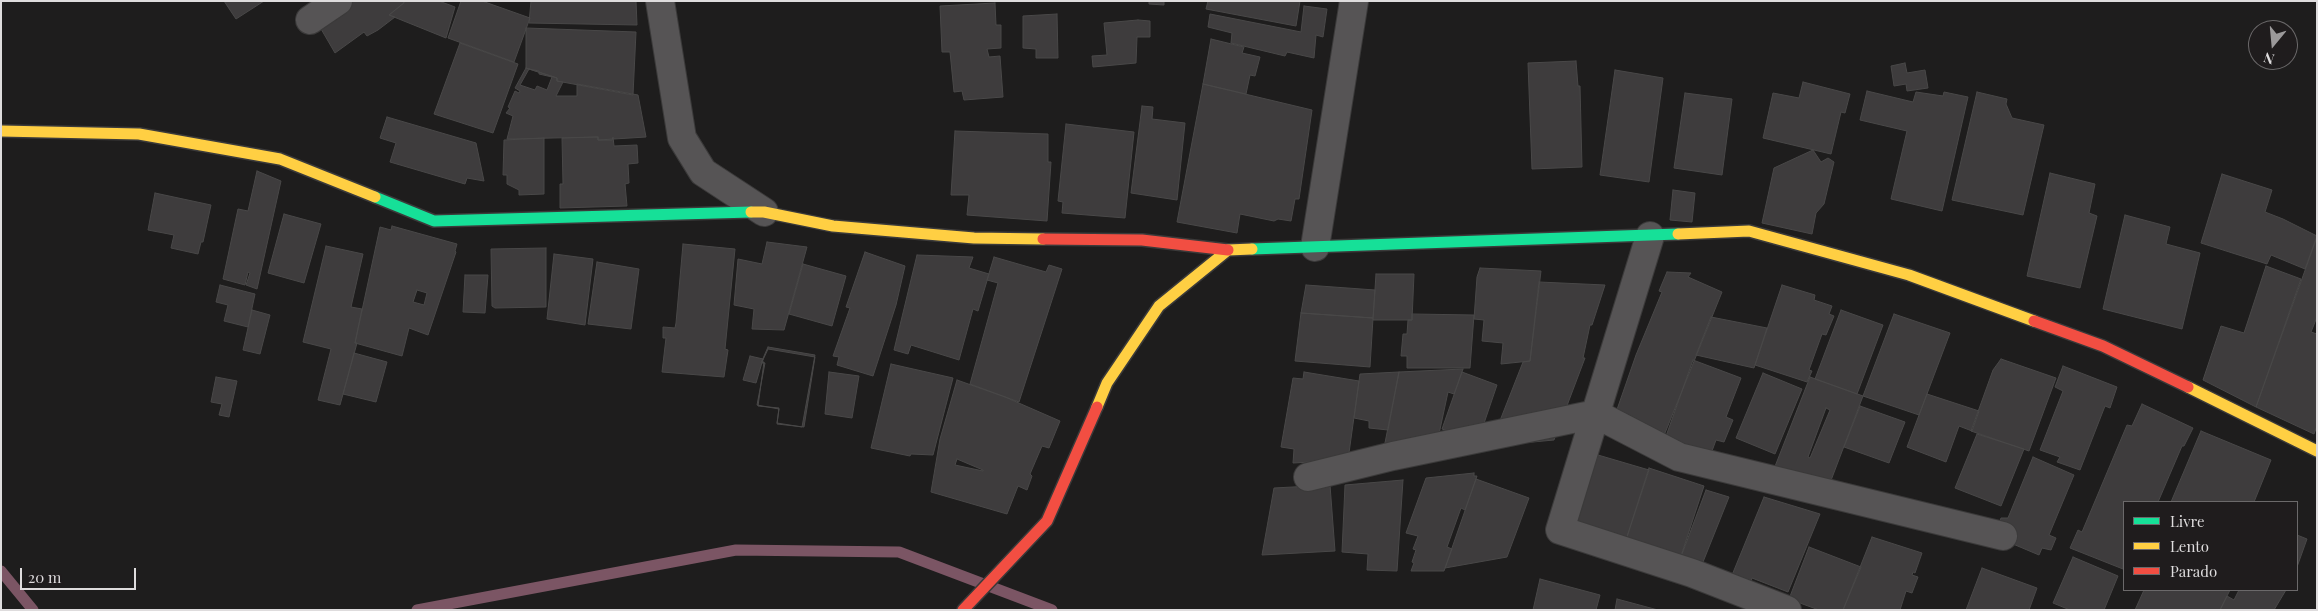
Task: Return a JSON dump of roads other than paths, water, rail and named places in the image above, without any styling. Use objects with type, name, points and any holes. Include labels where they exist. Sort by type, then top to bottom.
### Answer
[{"type":"street","points":[[310,20],[338,1]]},
{"type":"street","points":[[660,1],[682,138],[703,172],[764,212]]},
{"type":"street","points":[[1315,248],[1354,1]]},
{"type":"street","points":[[1,131],[139,134],[280,159],[434,221],[764,212],[832,226],[964,237],[1142,240],[1228,250],[1749,231],[1909,275],[2103,346],[2317,451]]},
{"type":"street","points":[[1650,236],[1560,530],[1692,573],[1787,610]]},
{"type":"street","points":[[963,610],[1047,521],[1107,383],[1159,306],[1228,250]]},
{"type":"street","points":[[1308,477],[1393,456],[1596,414],[1679,457],[2003,536]]},
{"type":"waterway","points":[[417,610],[736,550],[899,552],[1052,610]]},
{"type":"waterway","points":[[1,571],[33,610]]}]
